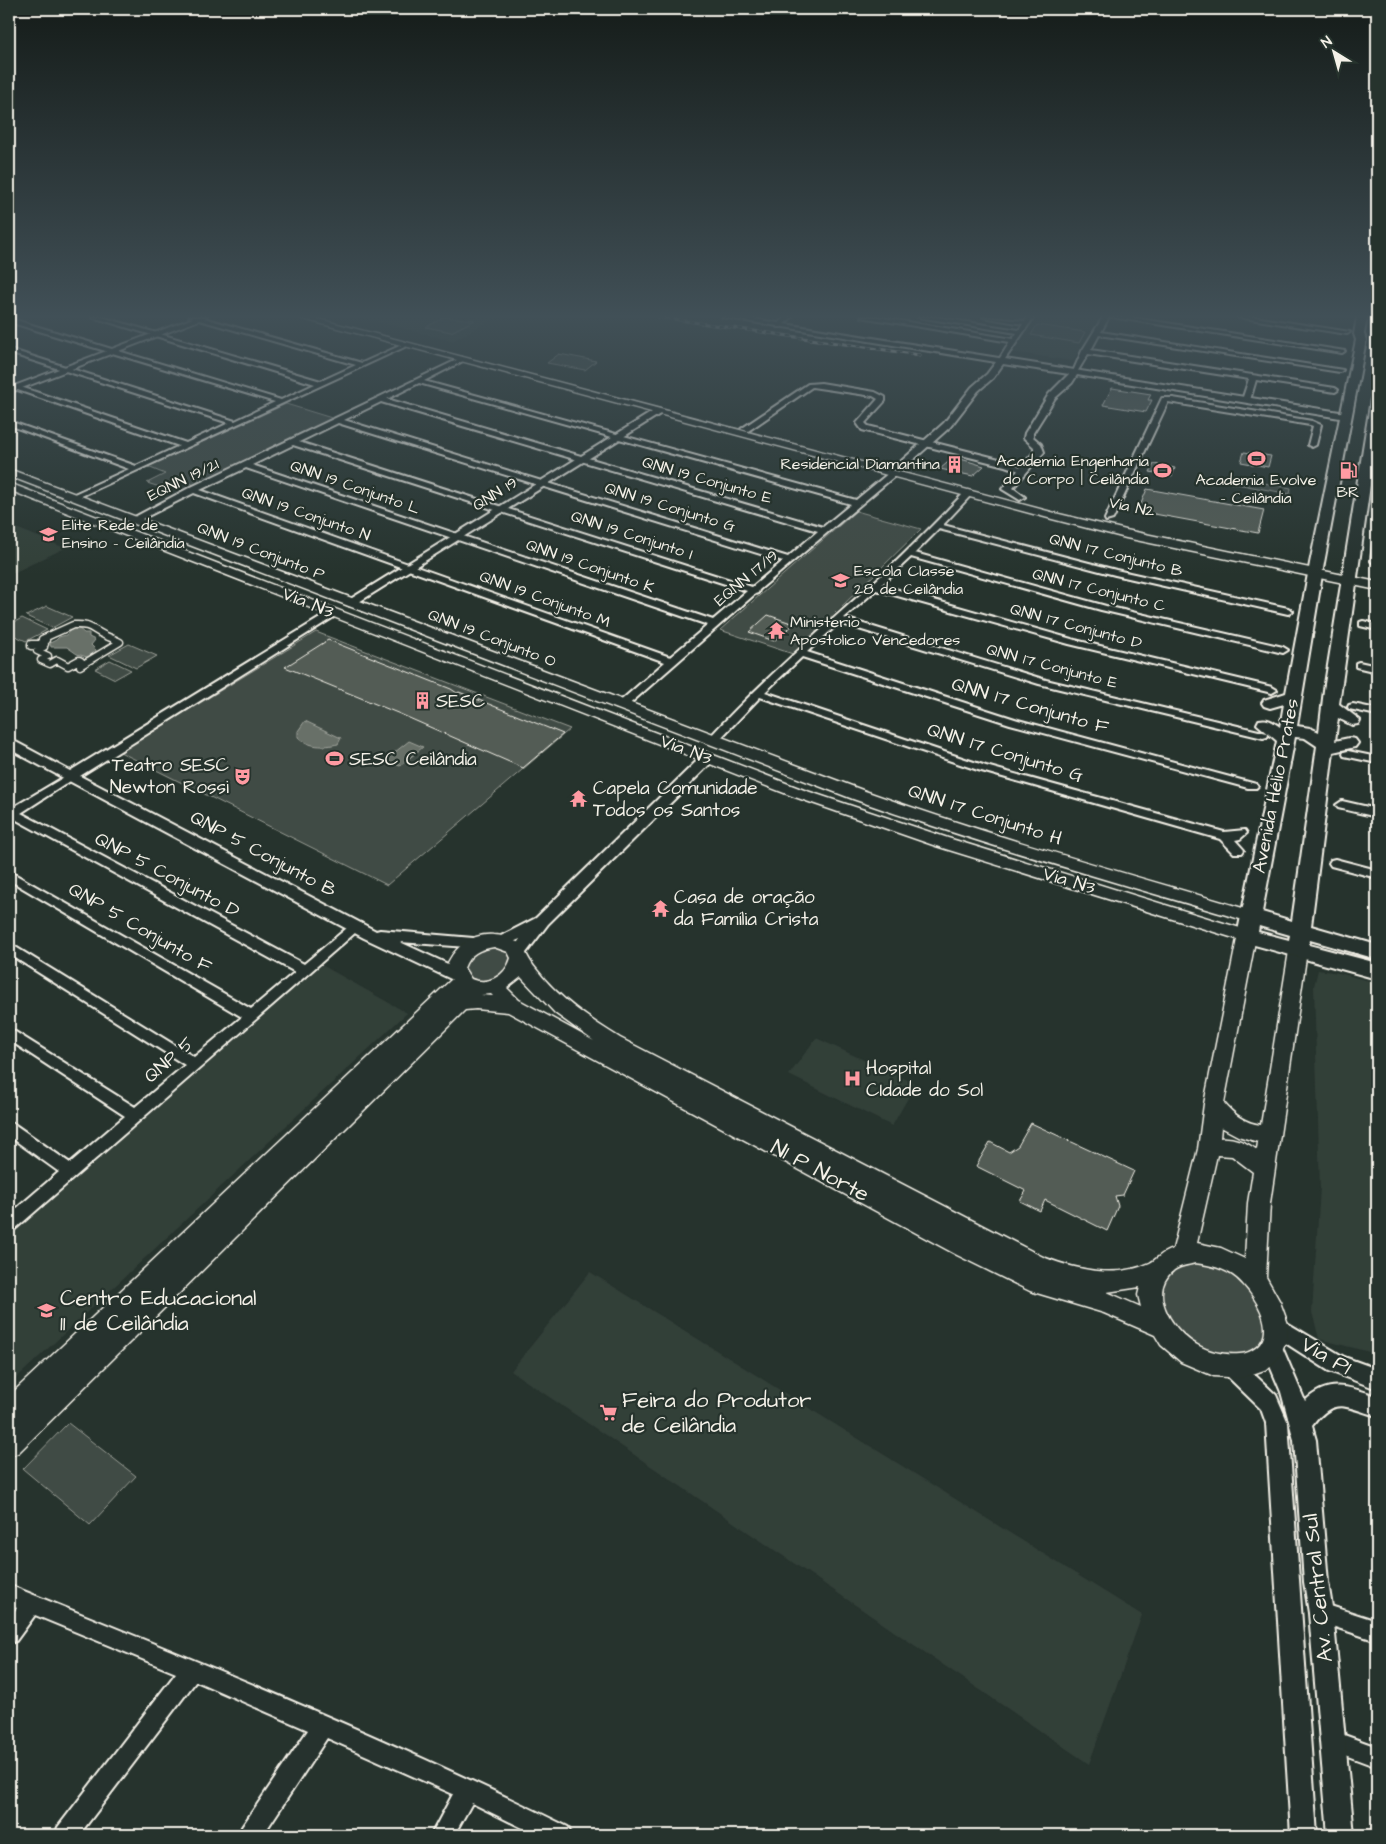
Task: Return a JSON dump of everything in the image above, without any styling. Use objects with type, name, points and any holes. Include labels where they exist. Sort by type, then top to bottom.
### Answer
[{"type":"main road","points":[[626,403],[748,431],[897,470],[967,495]]},
{"type":"main road","name":"Via N2","points":[[658,403],[729,421],[748,431],[831,448],[897,470],[1209,541],[1316,568]]},
{"type":"main road","name":"Avenida Hélio Prates","points":[[1183,1254],[1208,1149],[1214,1104],[1288,731],[1316,568],[1363,415],[1373,403]]},
{"type":"main road","points":[[659,412],[687,417],[729,429],[737,426],[729,421]]},
{"type":"main road","name":"Avenida Hélio Prates","points":[[1255,1280],[1259,1203],[1301,930],[1327,741],[1332,690],[1351,575],[1363,415]]},
{"type":"main road","points":[[9,474],[50,492],[73,496],[133,520]]},
{"type":"main road","name":"Via N3","points":[[9,486],[798,792],[942,842],[1246,936],[1377,971]]},
{"type":"main road","name":"Via N2","points":[[967,495],[1126,534],[1351,575],[1377,586]]},
{"type":"main road","points":[[1008,505],[1095,524],[1104,523],[1104,520],[1092,515]]},
{"type":"main road","name":"QNN 19 Conjunto P","points":[[133,520],[350,603]]},
{"type":"main road","points":[[1126,534],[1113,528],[1113,525],[1120,524],[1177,537],[1209,541]]},
{"type":"main road","points":[[135,535],[166,543],[198,555],[208,553],[210,551],[208,549]]},
{"type":"main road","points":[[210,564],[208,562],[212,558],[223,557],[260,572],[282,577]]},
{"type":"main road","name":"Via N2","points":[[1351,575],[1377,574]]},
{"type":"main road","name":"QNN 19 Conjunto O","points":[[350,603],[621,706]]},
{"type":"main road","points":[[350,619],[379,626],[475,663],[486,662],[489,658],[486,655]]},
{"type":"main road","points":[[494,675],[491,670],[494,668],[506,667],[608,706],[643,715]]},
{"type":"main road","points":[[1271,696],[1294,696]]},
{"type":"main road","name":"Via N3","points":[[621,706],[712,741]]},
{"type":"main road","points":[[1331,706],[1352,714]]},
{"type":"main road","points":[[1264,729],[1310,733],[1348,748]]},
{"type":"main road","name":"QNN 17 Conjunto H","points":[[712,741],[922,817],[1105,874],[1250,916]]},
{"type":"main road","points":[[798,792],[916,828],[926,826],[927,822],[922,817]]},
{"type":"main road","points":[[942,842],[937,838],[938,834],[943,831],[950,831],[1024,855],[1105,874]]},
{"type":"main road","points":[[1250,916],[1377,952]]},
{"type":"main road","points":[[9,1413],[473,982],[513,976],[518,969],[519,957],[512,946],[502,942],[480,943],[462,953],[455,968],[473,982]]},
{"type":"main road","name":"N1 P Norte","points":[[519,957],[537,985],[560,1009],[613,1044],[1035,1264],[1082,1281],[1096,1282],[1128,1280],[1156,1271]]},
{"type":"main road","points":[[9,1444],[460,1004],[473,982]]},
{"type":"main road","name":"N1 P Norte","points":[[473,982],[512,1005],[1015,1273],[1038,1284],[1107,1304],[1160,1326]]},
{"type":"main road","points":[[460,1004],[476,1002],[512,1005]]},
{"type":"main road","points":[[1214,1104],[1219,1112],[1234,1125],[1252,1133],[1269,1133]]},
{"type":"main road","points":[[1208,1149],[1220,1145],[1237,1148],[1247,1153],[1265,1170]]},
{"type":"main road","points":[[1183,1254],[1207,1254],[1233,1263],[1255,1280],[1271,1302],[1274,1336],[1265,1355],[1256,1362],[1232,1367],[1205,1362],[1191,1356],[1174,1342],[1160,1326],[1152,1308],[1150,1291],[1152,1280],[1156,1271],[1172,1258],[1183,1254]]},
{"type":"street","points":[[62,403],[186,446]]},
{"type":"street","points":[[172,403],[234,423]]},
{"type":"street","name":"EQNN 19/21","points":[[73,496],[280,403]]},
{"type":"street","name":"EQNN 19/21","points":[[133,520],[372,403]]},
{"type":"street","name":"QNN 19 Conjunto E","points":[[394,403],[824,530]]},
{"type":"street","points":[[501,403],[857,503]]},
{"type":"street","points":[[748,431],[785,403]]},
{"type":"street","points":[[879,403],[861,425],[868,429],[1008,464],[1022,470]]},
{"type":"street","points":[[897,470],[947,425],[964,403]]},
{"type":"street","points":[[1020,498],[1007,488],[1039,450],[1038,446],[1029,439],[1029,434],[1048,403]]},
{"type":"street","points":[[1109,519],[1163,403]]},
{"type":"street","points":[[1191,403],[1312,423],[1317,426],[1312,445]]},
{"type":"street","points":[[1270,403],[1363,415]]},
{"type":"street","name":"QNN 19","points":[[350,603],[541,483],[659,412]]},
{"type":"street","name":"QNN 19 Conjunto G","points":[[337,420],[790,560]]},
{"type":"street","points":[[9,423],[136,469]]},
{"type":"street","name":"QNN 19 Conjunto I","points":[[292,442],[755,591]]},
{"type":"street","name":"QNN 19 Conjunto L","points":[[244,464],[456,537]]},
{"type":"street","name":"EQNN 17/19","points":[[621,706],[824,530],[897,470]]},
{"type":"street","name":"QNN 19 Conjunto N","points":[[192,490],[410,566]]},
{"type":"street","points":[[712,741],[758,693],[836,619],[909,554],[967,495]]},
{"type":"street","name":"QNN 17 Conjunto B","points":[[937,526],[1114,572],[1288,611]]},
{"type":"street","name":"QNN 19 Conjunto K","points":[[456,537],[715,624]]},
{"type":"street","points":[[1377,544],[1375,560],[1377,564]]},
{"type":"street","name":"QNN 17 Conjunto C","points":[[909,554],[1104,608],[1282,650]]},
{"type":"street","name":"QNN 19 Conjunto M","points":[[410,566],[671,661]]},
{"type":"street","name":"QNN 17 Conjunto D","points":[[874,586],[1271,696]]},
{"type":"street","points":[[10,813],[333,612]]},
{"type":"street","name":"QNN 17 Conjunto E","points":[[836,619],[1043,682],[1264,729]]},
{"type":"street","points":[[1363,624],[1377,627]]},
{"type":"street","points":[[72,625],[85,625],[99,630],[102,635],[112,637],[120,642],[80,666],[82,661],[79,660],[68,666],[57,660],[50,664],[41,660],[48,656],[38,651],[44,647],[30,646],[31,644],[45,644],[43,642],[46,640],[42,639],[54,635],[56,630],[64,630],[72,625]]},
{"type":"street","name":"QNN 17 Conjunto F","points":[[800,653],[1014,722],[1252,786]]},
{"type":"street","points":[[1359,665],[1377,669]]},
{"type":"street","name":"QNN 17 Conjunto G","points":[[758,693],[982,768],[1224,836],[1238,850]]},
{"type":"street","points":[[1352,714],[1377,712]]},
{"type":"street","name":"QNP 5 Conjunto B","points":[[9,744],[363,930]]},
{"type":"street","points":[[1348,748],[1377,760]]},
{"type":"street","points":[[519,957],[543,920],[708,758]]},
{"type":"street","points":[[1342,805],[1377,813]]},
{"type":"street","name":"QNP 5 Conjunto D","points":[[10,813],[305,971]]},
{"type":"street","points":[[1224,836],[1236,836],[1241,833]]},
{"type":"street","points":[[1335,863],[1377,874]]},
{"type":"street","name":"QNP 5 Conjunto F","points":[[9,875],[197,982],[251,1016]]},
{"type":"street","points":[[502,942],[543,920]]},
{"type":"street","points":[[363,930],[480,943]]},
{"type":"street","name":"QNP 5","points":[[9,1224],[305,971],[363,930]]},
{"type":"street","name":"N1 P Norte","points":[[363,930],[473,982]]},
{"type":"street","points":[[9,948],[194,1064]]},
{"type":"street","points":[[9,1033],[136,1116]]},
{"type":"street","points":[[9,1128],[69,1171]]},
{"type":"street","name":"Via P1","points":[[1274,1336],[1354,1373],[1377,1379]]},
{"type":"street","name":"Av. Central Sul","points":[[1274,1336],[1302,1422],[1305,1440],[1316,1582],[1321,1612],[1341,1835]]},
{"type":"street","name":"Av. Central Sul","points":[[1232,1367],[1269,1402],[1277,1423],[1304,1835]]},
{"type":"street","name":"Via P1","points":[[1302,1422],[1313,1405],[1323,1397],[1336,1395],[1377,1406]]},
{"type":"street","points":[[9,1595],[192,1670],[322,1728],[468,1789],[560,1835]]},
{"type":"street","points":[[9,1634],[31,1605]]},
{"type":"street","points":[[1321,1612],[1377,1631]]},
{"type":"street","points":[[66,1835],[192,1670]]},
{"type":"street","points":[[250,1835],[322,1728]]},
{"type":"street","points":[[1333,1741],[1377,1757]]},
{"type":"street","points":[[442,1835],[468,1789]]},
{"type":"shaded area","points":[[286,404],[335,419],[198,486],[181,480],[163,488],[147,483],[165,474],[148,467]]},
{"type":"shaded area","points":[[1220,475],[1291,488],[1290,494],[1226,482],[1226,480],[1218,478]]},
{"type":"shaded area","points":[[856,511],[921,529],[793,654],[720,630]]},
{"type":"shaded area","points":[[14,527],[65,548],[9,575],[9,529]]},
{"type":"shaded area","points":[[47,606],[72,617],[52,628],[26,616]]},
{"type":"shaded area","points":[[22,618],[47,630],[26,641],[9,633],[9,625]]},
{"type":"shaded area","points":[[77,627],[84,633],[89,633],[89,637],[95,640],[91,645],[96,650],[95,656],[87,657],[77,654],[67,647],[51,647],[50,643],[66,635],[72,628]]},
{"type":"shaded area","name":"SESC Ceilândia","points":[[316,632],[570,729],[387,885],[120,752]]},
{"type":"shaded area","points":[[129,644],[157,656],[136,668],[109,655]]},
{"type":"shaded area","points":[[110,660],[131,670],[115,679],[95,669]]},
{"type":"shaded area","points":[[305,721],[341,738],[338,744],[317,746],[303,741],[298,737],[298,731]]},
{"type":"shaded area","points":[[409,741],[423,747],[400,766],[385,760]]},
{"type":"shaded area","points":[[496,945],[510,953],[513,962],[500,979],[475,980],[463,970],[471,951]]},
{"type":"shaded area","points":[[320,964],[407,1013],[9,1385],[9,1229]]},
{"type":"shaded area","points":[[1318,970],[1339,973],[1377,983],[1377,1354],[1319,1339],[1312,1312],[1320,1188],[1314,986]]},
{"type":"shaded area","name":"Hospital CIdade do Sol","points":[[816,1038],[916,1084],[892,1126],[789,1075]]},
{"type":"shaded area","points":[[1192,1261],[1225,1266],[1261,1297],[1267,1336],[1256,1351],[1237,1358],[1191,1346],[1162,1310],[1163,1284],[1168,1273]]},
{"type":"shaded area","points":[[590,1272],[1142,1615],[1089,1764],[511,1371]]},
{"type":"shaded area","points":[[68,1423],[136,1476],[90,1525],[23,1469]]},
{"type":"building","points":[[1104,403],[1150,403],[1146,412],[1103,405]]},
{"type":"building","name":"Academia Evolve - Ceilândia","points":[[1244,452],[1271,456],[1268,467],[1241,462]]},
{"type":"building","points":[[954,457],[984,466],[973,476],[940,469]]},
{"type":"building","name":"Academia Engenharia do Corpo | Ceilândia","points":[[1154,464],[1175,468],[1172,476],[1150,472]]},
{"type":"building","points":[[1147,489],[1264,510],[1258,533],[1138,511]]},
{"type":"building","points":[[768,615],[794,624],[774,641],[749,632]]},
{"type":"building","name":"SESC","points":[[328,640],[563,734],[523,768],[400,714],[285,667]]},
{"type":"building","points":[[1031,1123],[1134,1171],[1123,1195],[1115,1196],[1118,1206],[1107,1231],[1045,1200],[1040,1211],[1020,1201],[1026,1191],[976,1166],[990,1142],[1009,1152],[1018,1146]]},
{"type":"place","name":"Academia Evolve - Ceilândia","points":[[1256,459]]},
{"type":"place","name":"Residencial Diamantina","points":[[954,464]]},
{"type":"place","name":"Academia Engenharia do Corpo | Ceilândia","points":[[1163,470]]},
{"type":"place","name":"BR","points":[[1348,470]]},
{"type":"place","name":"Elite Rede de Ensino - Ceilândia","points":[[48,534]]},
{"type":"place","name":"Escola Classe 28 de Ceilândia","points":[[840,580]]},
{"type":"place","name":"Ministerio Apostolico Vencedores","points":[[776,631]]},
{"type":"place","name":"SESC","points":[[422,701]]},
{"type":"place","name":"SESC Ceilândia","points":[[335,759]]},
{"type":"place","name":"Teatro SESC Newton Rossi","points":[[243,776]]},
{"type":"place","name":"Capela Comunidade Todos os Santos","points":[[579,799]]},
{"type":"place","name":"Casa de oração da Família Crista","points":[[660,908]]},
{"type":"place","name":"Hospital CIdade do Sol","points":[[852,1079]]},
{"type":"place","name":"Centro Educacional 11 de Ceilândia","points":[[46,1311]]},
{"type":"place","name":"Feira do Produtor de Ceilândia","points":[[608,1413]]}]
